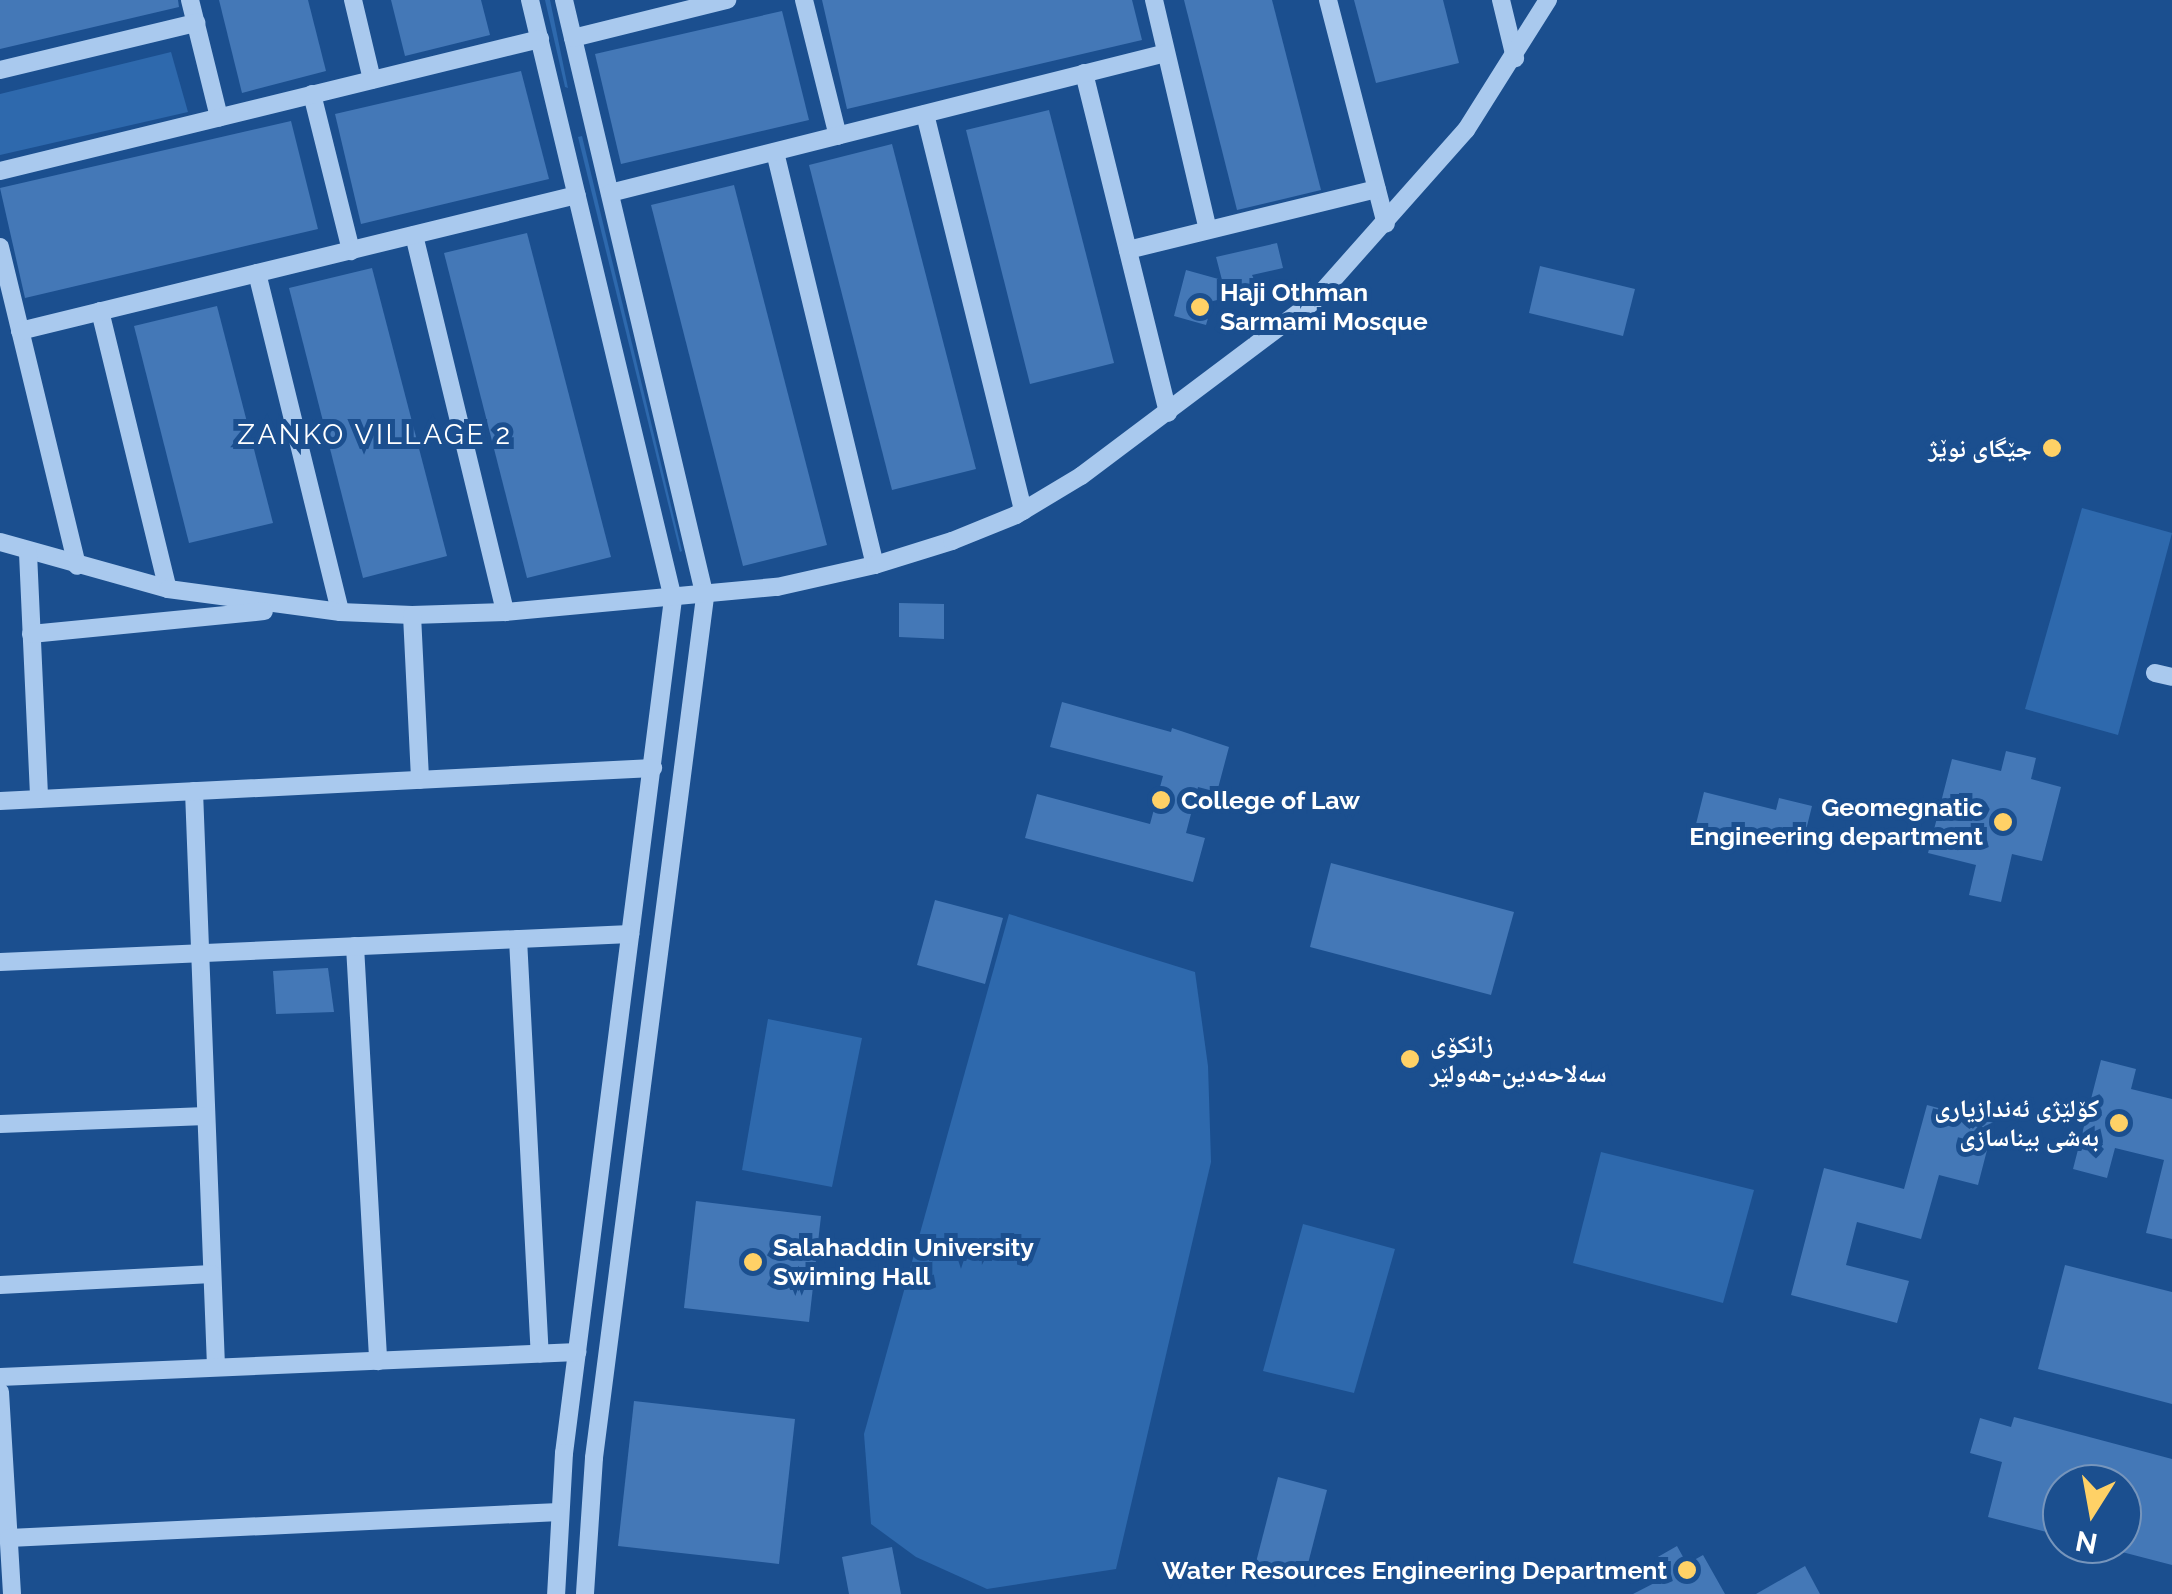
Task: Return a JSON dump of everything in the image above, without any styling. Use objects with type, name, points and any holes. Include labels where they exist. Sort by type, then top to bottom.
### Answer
[{"type":"street","points":[[190,0],[219,117]]},
{"type":"street","points":[[353,0],[372,80]]},
{"type":"street","points":[[530,0],[673,599],[577,1352],[559,1512],[556,1594]]},
{"type":"street","points":[[564,0],[706,596],[592,1475],[584,1594]]},
{"type":"street","points":[[573,38],[727,0]]},
{"type":"street","points":[[804,0],[838,136]]},
{"type":"street","points":[[1154,0],[1208,230]]},
{"type":"street","points":[[1328,0],[1386,224]]},
{"type":"street","points":[[1500,0],[1515,58]]},
{"type":"street","points":[[0,542],[28,553],[168,589],[340,612],[412,615],[504,612],[777,587],[875,565],[952,540],[1023,510],[1081,476],[1314,301],[1466,130],[1515,58],[1548,0]]},
{"type":"street","points":[[0,70],[196,23]]},
{"type":"street","points":[[0,171],[540,39]]},
{"type":"street","points":[[610,193],[1166,53]]},
{"type":"street","points":[[1084,74],[1168,413]]},
{"type":"street","points":[[312,94],[350,251]]},
{"type":"street","points":[[558,118],[590,111]]},
{"type":"street","points":[[925,114],[1023,510]]},
{"type":"street","points":[[775,152],[875,565]]},
{"type":"street","points":[[1128,250],[1377,189]]},
{"type":"street","points":[[20,331],[577,196]]},
{"type":"street","points":[[414,235],[504,612]]},
{"type":"street","points":[[0,247],[77,566]]},
{"type":"street","points":[[257,272],[340,612]]},
{"type":"street","points":[[100,311],[168,589]]},
{"type":"street","points":[[28,553],[39,799]]},
{"type":"street","points":[[31,634],[299,607]]},
{"type":"street","points":[[412,615],[420,780]]},
{"type":"street","points":[[0,801],[653,768]]},
{"type":"street","points":[[194,791],[216,1368]]},
{"type":"street","points":[[0,962],[630,934]]},
{"type":"street","points":[[518,939],[540,1354]]},
{"type":"street","points":[[355,946],[378,1360]]},
{"type":"street","points":[[0,1124],[206,1116]]},
{"type":"street","points":[[595,1209],[626,1215]]},
{"type":"street","points":[[0,1285],[212,1274]]},
{"type":"street","points":[[0,1377],[577,1352]]},
{"type":"street","points":[[0,1392],[12,1594]]},
{"type":"street","points":[[8,1538],[559,1512]]},
{"type":"shaded area","points":[[545,0],[550,0],[568,88],[565,87]]},
{"type":"shaded area","points":[[171,52],[188,112],[0,155],[0,94]]},
{"type":"shaded area","points":[[582,136],[682,551],[680,552],[578,137]]},
{"type":"shaded area","points":[[2082,508],[2172,533],[2118,735],[2025,709]]},
{"type":"shaded area","points":[[1009,914],[1195,972],[1208,1066],[1211,1162],[1116,1569],[987,1589],[916,1557],[871,1524],[864,1434]]},
{"type":"shaded area","points":[[768,1019],[862,1038],[832,1187],[742,1170]]},
{"type":"shaded area","points":[[1601,1152],[1754,1190],[1723,1303],[1573,1263]]},
{"type":"shaded area","points":[[1303,1224],[1395,1249],[1354,1393],[1263,1371]]},
{"type":"building","points":[[0,0],[178,0],[179,7],[0,49]]},
{"type":"building","points":[[219,0],[308,0],[326,71],[242,93]]},
{"type":"building","points":[[391,0],[481,0],[490,35],[405,56]]},
{"type":"building","points":[[822,0],[1132,0],[1142,40],[847,109]]},
{"type":"building","points":[[1184,0],[1272,0],[1321,190],[1237,210]]},
{"type":"building","points":[[1354,0],[1443,0],[1459,63],[1376,83]]},
{"type":"building","points":[[782,11],[809,120],[621,164],[595,54]]},
{"type":"building","points":[[521,71],[549,179],[361,224],[335,114]]},
{"type":"building","points":[[1049,110],[1114,363],[1030,384],[966,130]]},
{"type":"building","points":[[291,121],[318,229],[25,298],[0,188]]},
{"type":"building","points":[[892,144],[976,469],[892,490],[809,165]]},
{"type":"building","points":[[734,185],[827,545],[743,566],[651,205]]},
{"type":"building","points":[[527,233],[611,557],[527,578],[444,253]]},
{"type":"building","points":[[1277,243],[1283,268],[1252,275],[1259,290],[1213,301],[1206,325],[1174,316],[1186,270],[1222,280],[1216,257]]},
{"type":"building","points":[[1540,266],[1635,289],[1623,336],[1529,313]]},
{"type":"building","points":[[372,268],[447,556],[363,578],[289,288]]},
{"type":"building","points":[[217,306],[273,523],[189,543],[134,326]]},
{"type":"building","points":[[899,603],[944,604],[944,639],[899,637]]},
{"type":"building","points":[[1062,702],[1171,732],[1172,728],[1229,747],[1217,792],[1198,787],[1186,833],[1205,838],[1193,882],[1025,838],[1037,794],[1150,824],[1163,776],[1050,747]]},
{"type":"building","points":[[2006,751],[2036,758],[2031,779],[2061,787],[2042,861],[2012,854],[2001,902],[1969,895],[1976,865],[1928,853],[1952,759],[2001,771]]},
{"type":"building","points":[[1704,792],[1776,810],[1779,798],[1812,806],[1801,850],[1696,824]]},
{"type":"building","points":[[1331,863],[1514,912],[1491,995],[1310,947]]},
{"type":"building","points":[[935,900],[1003,918],[985,984],[917,965]]},
{"type":"building","points":[[328,968],[334,1012],[276,1014],[273,971]]},
{"type":"building","points":[[2101,1060],[2136,1069],[2131,1089],[2172,1099],[2172,1239],[2146,1233],[2164,1160],[2115,1148],[2107,1178],[2073,1169]]},
{"type":"building","points":[[1927,1105],[1994,1123],[1978,1185],[1939,1175],[1921,1239],[1857,1222],[1846,1265],[1909,1281],[1897,1323],[1791,1295],[1824,1168],[1904,1189]]},
{"type":"building","name":"Salahaddin University Swiming Hall","points":[[696,1201],[821,1216],[809,1322],[684,1308]]},
{"type":"building","points":[[2065,1265],[2172,1292],[2172,1404],[2038,1369]]},
{"type":"building","points":[[634,1401],[795,1419],[779,1564],[618,1546]]},
{"type":"building","points":[[2014,1417],[2172,1459],[2172,1565],[2142,1557],[2142,1464],[2042,1464],[2042,1531],[1988,1517],[2002,1462],[1970,1453],[1980,1418],[2011,1427]]},
{"type":"building","points":[[1278,1477],[1327,1490],[1303,1583],[1254,1570]]},
{"type":"building","name":"Water Resources Engineering Department","points":[[1677,1546],[1687,1564],[1703,1555],[1725,1594],[1633,1594],[1666,1577],[1656,1558]]},
{"type":"building","points":[[892,1547],[901,1594],[849,1594],[842,1557]]},
{"type":"building","points":[[1805,1566],[1820,1594],[1756,1594]]},
{"type":"place","name":"Haji Othman Sarmami Mosque","points":[[1200,307]]},
{"type":"place","name":"جێگای نوێژ","points":[[2052,448]]},
{"type":"place","name":"College of Law","points":[[1161,800]]},
{"type":"place","name":"Geomegnatic Engineering department","points":[[2003,822]]},
{"type":"place","name":"زانکۆی سەلاحەدین-هەولێر","points":[[1410,1059]]},
{"type":"place","name":"کۆلێژی ئەندازیاری بەشی بیناسازی","points":[[2119,1123]]},
{"type":"place","name":"Salahaddin University Swiming Hall","points":[[753,1262]]},
{"type":"place","name":"Water Resources Engineering Department","points":[[1687,1570]]},
{"type":"district","name":"ZANKO VILLAGE 2","points":[[375,435]]}]
